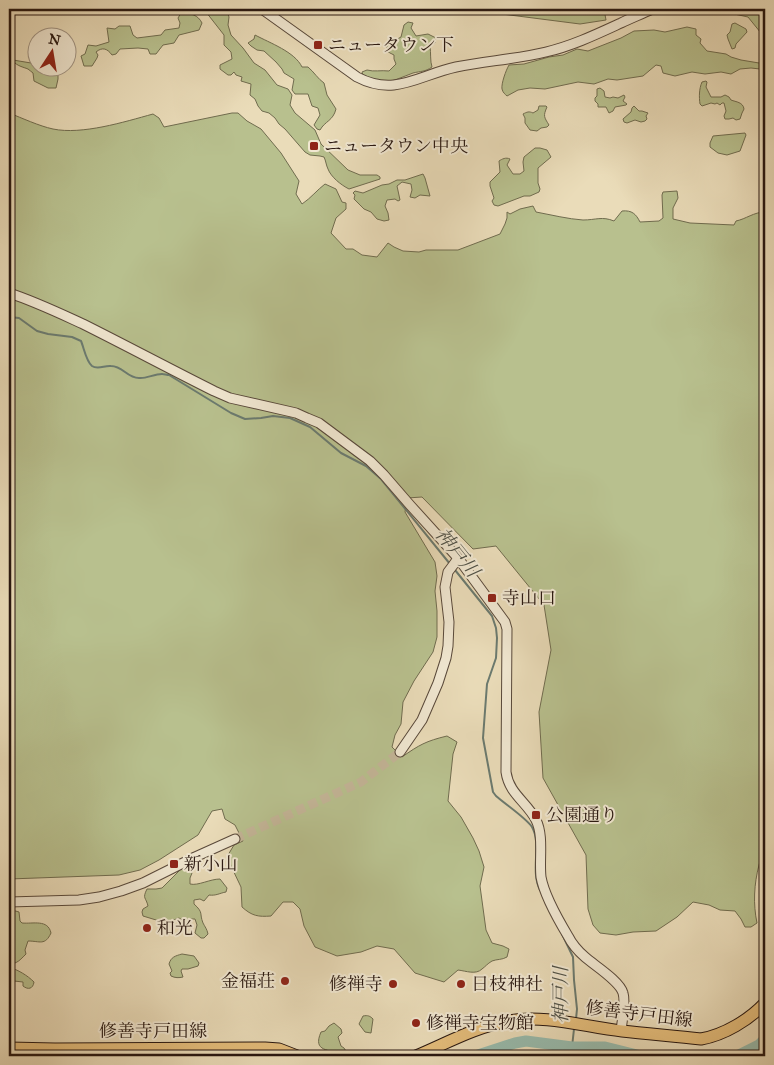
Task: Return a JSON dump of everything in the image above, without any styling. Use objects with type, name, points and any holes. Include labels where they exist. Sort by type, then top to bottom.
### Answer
[{"type":"main road","name":"修善寺戸田線","points":[[416,1056],[456,1039],[463,1034],[492,1025],[525,1019],[621,1031],[701,1039],[712,1038],[750,1017],[765,1003]]},
{"type":"main road","name":"修善寺戸田線","points":[[9,1048],[265,1048],[279,1049],[297,1056]]},
{"type":"street","points":[[262,9],[357,77],[368,83],[381,86],[420,80],[452,68],[475,63],[547,52],[589,38],[652,9]]},
{"type":"street","points":[[9,293],[73,319],[222,395],[296,413],[318,423],[370,461],[473,576],[507,629],[506,772],[508,782],[512,790],[536,820],[539,828],[544,887],[567,936],[583,956],[614,980],[622,989],[624,999],[621,1031]]},
{"type":"street","points":[[400,752],[422,720],[438,683],[446,658],[449,622],[445,587],[448,572],[458,558]]},
{"type":"street","points":[[9,902],[79,900],[121,891],[143,884],[235,839]]},
{"type":"green space","points":[[205,9],[217,9],[228,14],[228,25],[231,35],[254,63],[265,70],[277,85],[288,89],[292,95],[290,105],[295,113],[315,130],[321,144],[348,170],[360,175],[377,175],[380,179],[349,189],[331,175],[324,157],[310,155],[305,152],[275,118],[269,113],[262,111],[255,99],[250,95],[251,84],[241,81],[242,77],[234,72],[228,75],[220,69],[220,65],[232,59],[231,52],[224,45],[224,35]]},
{"type":"green space","points":[[498,9],[604,9],[606,20],[580,24],[502,14]]},
{"type":"green space","points":[[618,9],[668,9],[626,11]]},
{"type":"green space","points":[[668,9],[765,9],[765,38],[748,17],[725,12]]},
{"type":"green space","points":[[181,13],[196,16],[202,23],[199,30],[179,35],[174,43],[163,45],[156,54],[150,54],[148,49],[138,48],[120,49],[116,54],[112,55],[106,50],[100,49],[96,52],[98,55],[92,66],[84,66],[81,56],[85,54],[88,45],[96,46],[109,42],[107,28],[115,29],[119,26],[130,26],[133,35],[137,38],[161,35],[165,30],[179,28],[178,18]]},
{"type":"green space","points":[[408,22],[413,23],[411,28],[416,36],[428,34],[436,38],[435,43],[430,46],[432,67],[425,71],[391,81],[379,80],[363,75],[362,72],[367,70],[389,71],[396,64],[394,55],[387,51],[387,45],[401,37],[404,25]]},
{"type":"green space","points":[[735,23],[746,29],[747,32],[736,44],[735,48],[732,49],[727,35],[732,24]]},
{"type":"green space","points":[[687,27],[696,29],[696,35],[701,39],[700,43],[707,51],[765,64],[765,66],[760,69],[740,69],[731,74],[692,72],[675,76],[663,73],[661,66],[656,65],[643,76],[617,80],[608,79],[594,84],[578,82],[545,89],[530,88],[518,90],[507,96],[502,90],[505,73],[509,65],[524,64],[563,55],[577,49],[588,51],[634,31],[654,30],[665,32]]},
{"type":"green space","points":[[255,35],[288,52],[302,67],[308,67],[324,83],[327,95],[336,109],[333,116],[320,130],[314,125],[320,115],[318,108],[312,106],[308,94],[295,94],[292,90],[294,79],[284,73],[264,51],[257,50],[248,43],[254,39]]},
{"type":"green space","points":[[13,61],[28,62],[28,69],[16,64]]},
{"type":"green space","points":[[34,78],[58,78],[56,88],[48,88],[34,81]]},
{"type":"green space","points":[[706,81],[706,87],[711,97],[725,95],[742,105],[744,109],[740,119],[725,119],[724,103],[720,105],[711,103],[702,106],[700,104],[700,87],[702,82]]},
{"type":"green space","points":[[600,88],[604,91],[605,97],[618,98],[624,95],[623,101],[627,104],[615,107],[609,113],[606,107],[598,107],[595,98],[597,96],[597,89]]},
{"type":"green space","points":[[539,106],[547,107],[545,116],[549,125],[537,131],[530,130],[525,123],[523,114],[533,113],[538,110]]},
{"type":"green space","points":[[634,106],[639,111],[648,113],[647,119],[641,122],[635,120],[627,123],[624,122],[623,119],[631,112]]},
{"type":"green space","points":[[9,113],[53,129],[77,130],[103,127],[153,114],[159,118],[164,127],[238,113],[261,129],[281,153],[299,181],[296,194],[302,204],[325,184],[336,189],[342,202],[346,203],[346,209],[336,218],[331,233],[346,249],[353,249],[362,255],[377,257],[388,243],[403,251],[458,250],[500,234],[507,218],[507,212],[510,214],[533,206],[536,212],[566,218],[588,220],[602,218],[614,221],[622,211],[628,211],[633,213],[640,222],[659,221],[663,218],[663,192],[677,191],[678,198],[673,208],[673,219],[690,223],[734,225],[736,221],[765,212],[765,846],[755,887],[757,923],[751,927],[745,927],[735,911],[720,910],[709,905],[693,902],[677,917],[656,931],[616,935],[600,933],[593,925],[588,909],[586,855],[543,778],[539,712],[551,650],[544,605],[496,546],[473,549],[422,497],[407,498],[405,512],[435,562],[437,576],[435,591],[437,637],[433,652],[403,702],[401,724],[395,735],[392,747],[402,757],[423,744],[447,736],[457,742],[453,754],[448,801],[461,817],[479,851],[484,867],[480,886],[486,930],[492,943],[509,949],[507,957],[492,961],[477,972],[458,970],[444,982],[415,973],[394,949],[377,946],[361,952],[337,956],[315,947],[304,926],[300,909],[293,902],[283,902],[271,916],[255,915],[242,907],[241,887],[228,855],[234,845],[243,841],[235,825],[225,819],[222,809],[212,811],[198,835],[140,870],[119,875],[9,879]]},
{"type":"green space","points":[[745,133],[740,151],[727,155],[718,153],[710,147],[713,136]]},
{"type":"green space","points":[[535,148],[547,150],[551,157],[538,168],[539,192],[498,206],[494,205],[490,182],[500,172],[499,161],[506,158],[510,159],[507,165],[513,174],[520,174],[524,171],[524,157]]},
{"type":"green space","points":[[423,174],[430,196],[410,197],[411,184],[402,182],[397,186],[400,200],[387,200],[385,206],[389,220],[377,219],[354,199],[355,195],[353,193],[355,191],[363,193],[397,180],[405,180]]},
{"type":"green space","points":[[182,868],[188,868],[192,873],[190,884],[220,879],[227,888],[226,892],[209,895],[204,901],[200,899],[194,900],[194,904],[200,911],[208,932],[204,938],[195,933],[197,925],[195,919],[184,921],[179,918],[166,923],[143,916],[143,909],[148,906],[145,896],[147,889],[162,888]]},
{"type":"green space","points":[[9,910],[19,912],[22,923],[43,924],[47,926],[51,933],[47,940],[39,942],[28,941],[25,950],[26,954],[12,964],[9,964]]},
{"type":"green space","points":[[182,954],[194,956],[199,963],[198,966],[182,969],[183,977],[171,976],[170,973],[172,971],[169,964],[171,960]]},
{"type":"green space","points":[[9,967],[28,977],[34,982],[33,986],[27,988],[23,986],[23,982],[9,982]]},
{"type":"green space","points":[[363,1016],[369,1016],[373,1019],[371,1033],[365,1032],[359,1024]]},
{"type":"green space","points":[[334,1023],[341,1029],[342,1033],[338,1037],[341,1046],[348,1054],[346,1056],[324,1049],[319,1043],[321,1032]]},
{"type":"waterway","name":"神戸川","points":[[9,317],[19,318],[37,331],[72,337],[81,341],[88,361],[94,367],[115,367],[131,376],[139,378],[159,374],[169,375],[231,413],[245,419],[273,416],[290,418],[310,427],[341,453],[366,466],[381,479],[450,564]]},
{"type":"waterway","name":"神戸川","points":[[455,570],[492,616],[496,628],[496,658],[487,684],[483,738],[493,792],[529,823],[535,834],[536,875],[540,890]]},
{"type":"waterway","name":"神戸川","points":[[562,934],[573,957],[576,1019]]},
{"type":"waterway","name":"神戸川","points":[[572,1047],[574,1029]]},
{"type":"waterway","points":[[737,1056],[759,1045],[765,1039]]},
{"type":"waterway","points":[[475,1056],[526,1041],[572,1047],[605,1047],[641,1056]]},
{"type":"tunnel","points":[[235,839],[361,782],[400,752]]},
{"type":"place","name":"ニュータウン下","points":[[318,45]]},
{"type":"place","name":"ニュータウン中央","points":[[314,146]]},
{"type":"place","name":"寺山口","points":[[492,598]]},
{"type":"place","name":"公園通り","points":[[536,815]]},
{"type":"place","name":"新小山","points":[[174,864]]},
{"type":"place","name":"和光","points":[[147,928]]},
{"type":"place","name":"金福荘","points":[[285,981]]},
{"type":"place","name":"修禅寺","points":[[393,984]]},
{"type":"place","name":"日枝神社","points":[[461,984]]},
{"type":"place","name":"修禅寺宝物館","points":[[416,1023]]}]
